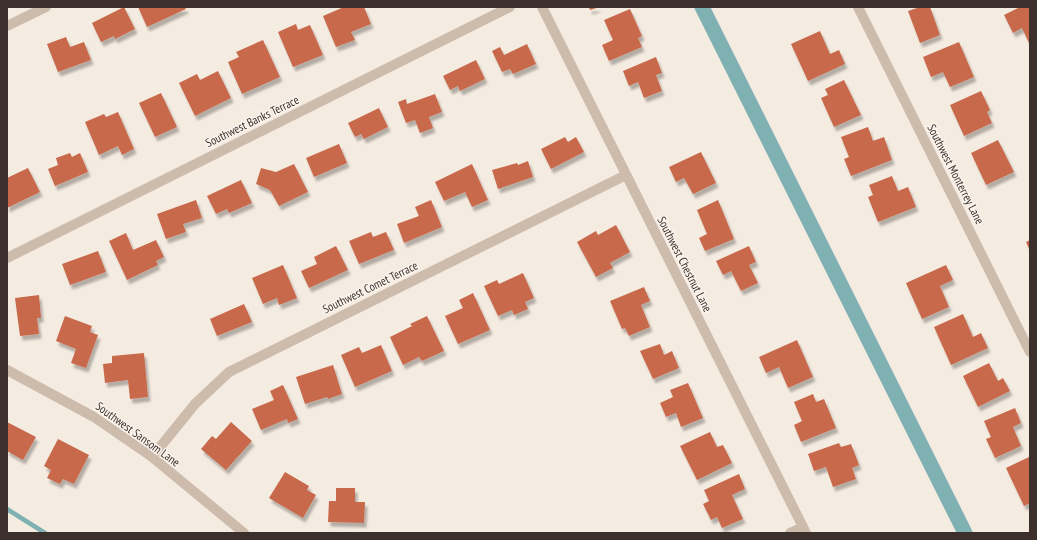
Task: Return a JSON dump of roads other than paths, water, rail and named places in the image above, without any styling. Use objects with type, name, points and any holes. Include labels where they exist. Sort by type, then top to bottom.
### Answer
[{"type":"street","points":[[7,26],[46,7]]},
{"type":"street","name":"Southwest Banks Terrace","points":[[7,258],[510,7]]},
{"type":"street","name":"Southwest Chestnut Lane","points":[[542,7],[804,530]]},
{"type":"street","name":"Southwest Monterrey Lane","points":[[858,7],[1030,352]]},
{"type":"street","name":"Southwest Comet Terrace","points":[[152,457],[195,404],[229,372],[626,175]]},
{"type":"street","name":"Southwest Sansom Lane","points":[[7,370],[94,417],[152,457],[244,533]]},
{"type":"street","points":[[790,533],[804,530]]},
{"type":"waterway","points":[[702,7],[965,533]]},
{"type":"waterway","points":[[7,509],[45,533]]}]
